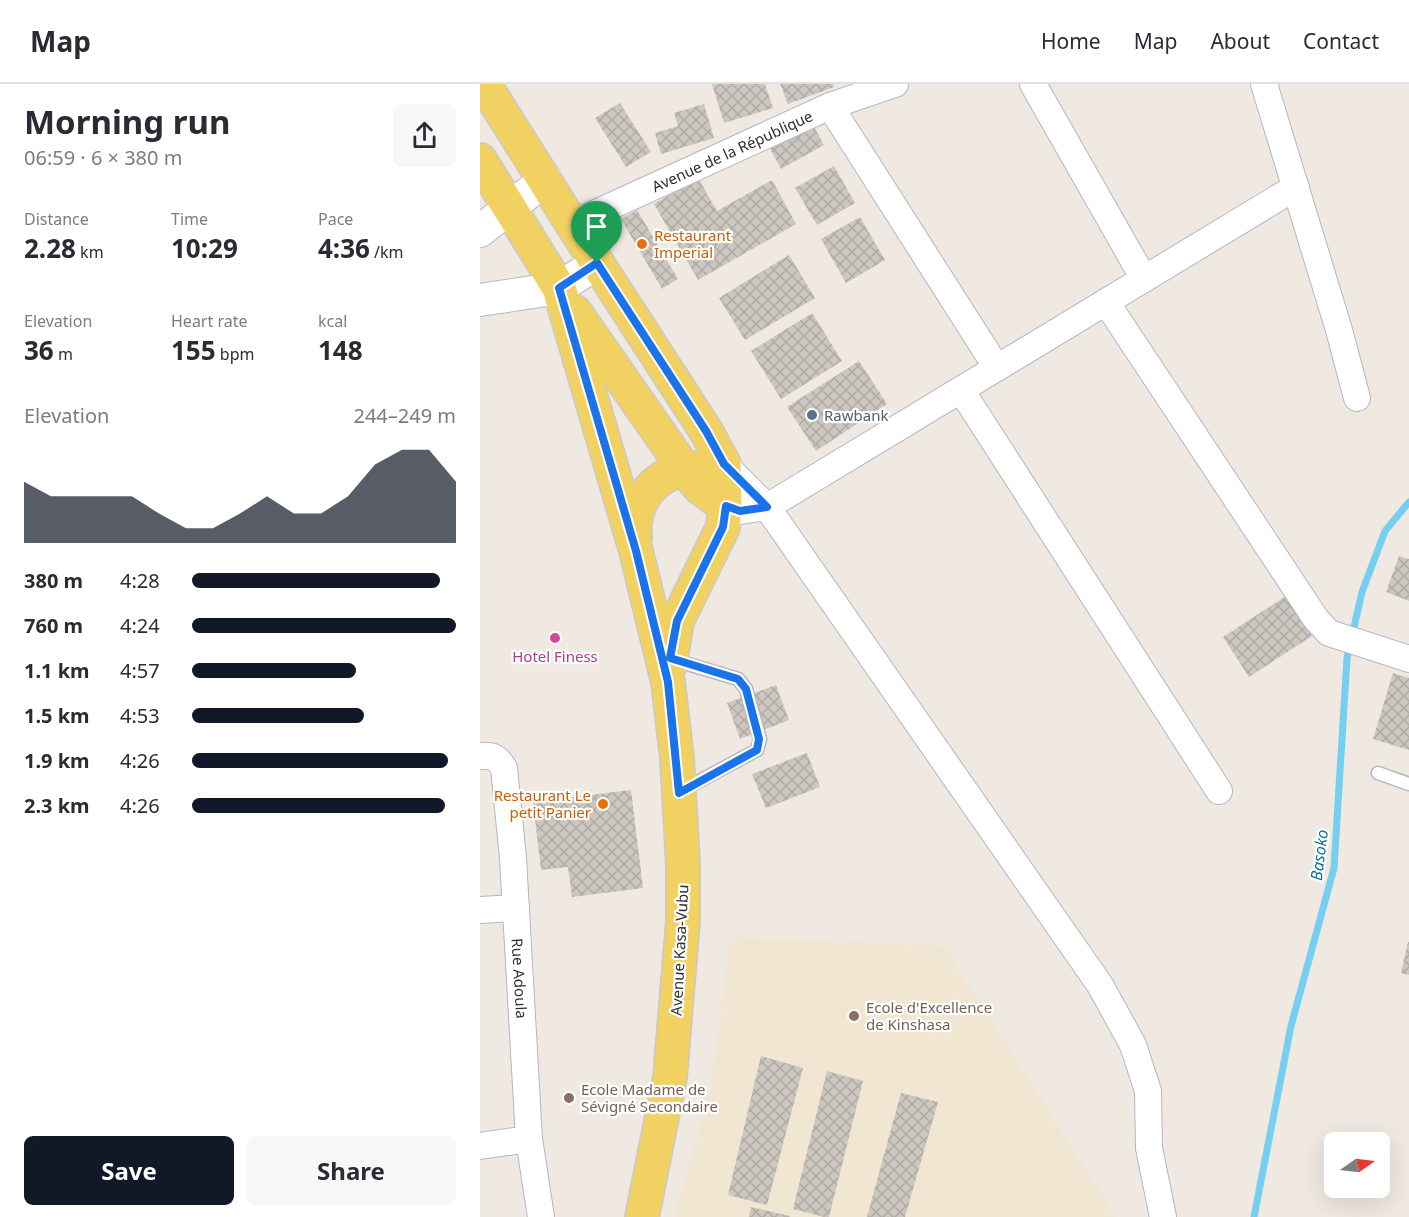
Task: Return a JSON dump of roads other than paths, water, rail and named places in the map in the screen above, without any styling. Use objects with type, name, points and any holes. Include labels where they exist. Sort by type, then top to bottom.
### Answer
[{"type":"main road","name":"Avenue Kasa-Vubu","points":[[484,84],[706,431],[724,464],[726,506],[723,527],[677,621],[669,670]]},
{"type":"main road","name":"Avenue Kasa-Vubu","points":[[480,160],[559,288],[669,670],[679,793],[683,921],[676,1020],[668,1088],[642,1217]]},
{"type":"main road","points":[[559,288],[685,470],[700,488],[726,506]]},
{"type":"main road","points":[[636,551],[635,514],[643,496],[656,482],[673,472],[724,464]]},
{"type":"street","points":[[1033,84],[1144,279]]},
{"type":"street","points":[[1264,84],[1357,398]]},
{"type":"street","name":"Avenue de la République","points":[[572,224],[831,106],[889,85]]},
{"type":"street","points":[[831,106],[997,368]]},
{"type":"street","points":[[480,231],[545,180]]},
{"type":"street","points":[[726,506],[740,511],[767,507],[1296,187]]},
{"type":"street","points":[[480,300],[559,288],[597,263]]},
{"type":"street","points":[[1107,302],[1316,619],[1329,633],[1402,656]]},
{"type":"street","points":[[961,390],[1219,791]]},
{"type":"street","points":[[724,464],[767,507],[1100,985],[1133,1045],[1148,1091],[1149,1148],[1163,1217]]},
{"type":"street","name":"Rue Adoula","points":[[480,756],[499,759],[504,768],[516,908],[529,1139],[542,1217]]},
{"type":"street","points":[[480,910],[516,908]]},
{"type":"street","points":[[480,1146],[529,1139]]},
{"type":"lane","points":[[669,670],[738,679],[746,689],[759,739],[757,750],[679,793]]},
{"type":"lane","points":[[1378,773],[1409,784]]},
{"type":"waterway","name":"Basoko","points":[[1254,1217],[1291,1026],[1334,868],[1347,658],[1362,592],[1385,531],[1409,502]]},
{"type":"place","name":"Restaurant Imperial","points":[[642,244]]},
{"type":"place","name":"Rawbank","points":[[812,415]]},
{"type":"place","name":"Hotel Finess","points":[[555,638]]},
{"type":"place","name":"Restaurant Le petit Panier","points":[[603,804]]},
{"type":"place","name":"Ecole d'Excellence de Kinshasa","points":[[854,1016]]},
{"type":"place","name":"Ecole Madame de Sévigné Secondaire","points":[[569,1098]]}]
